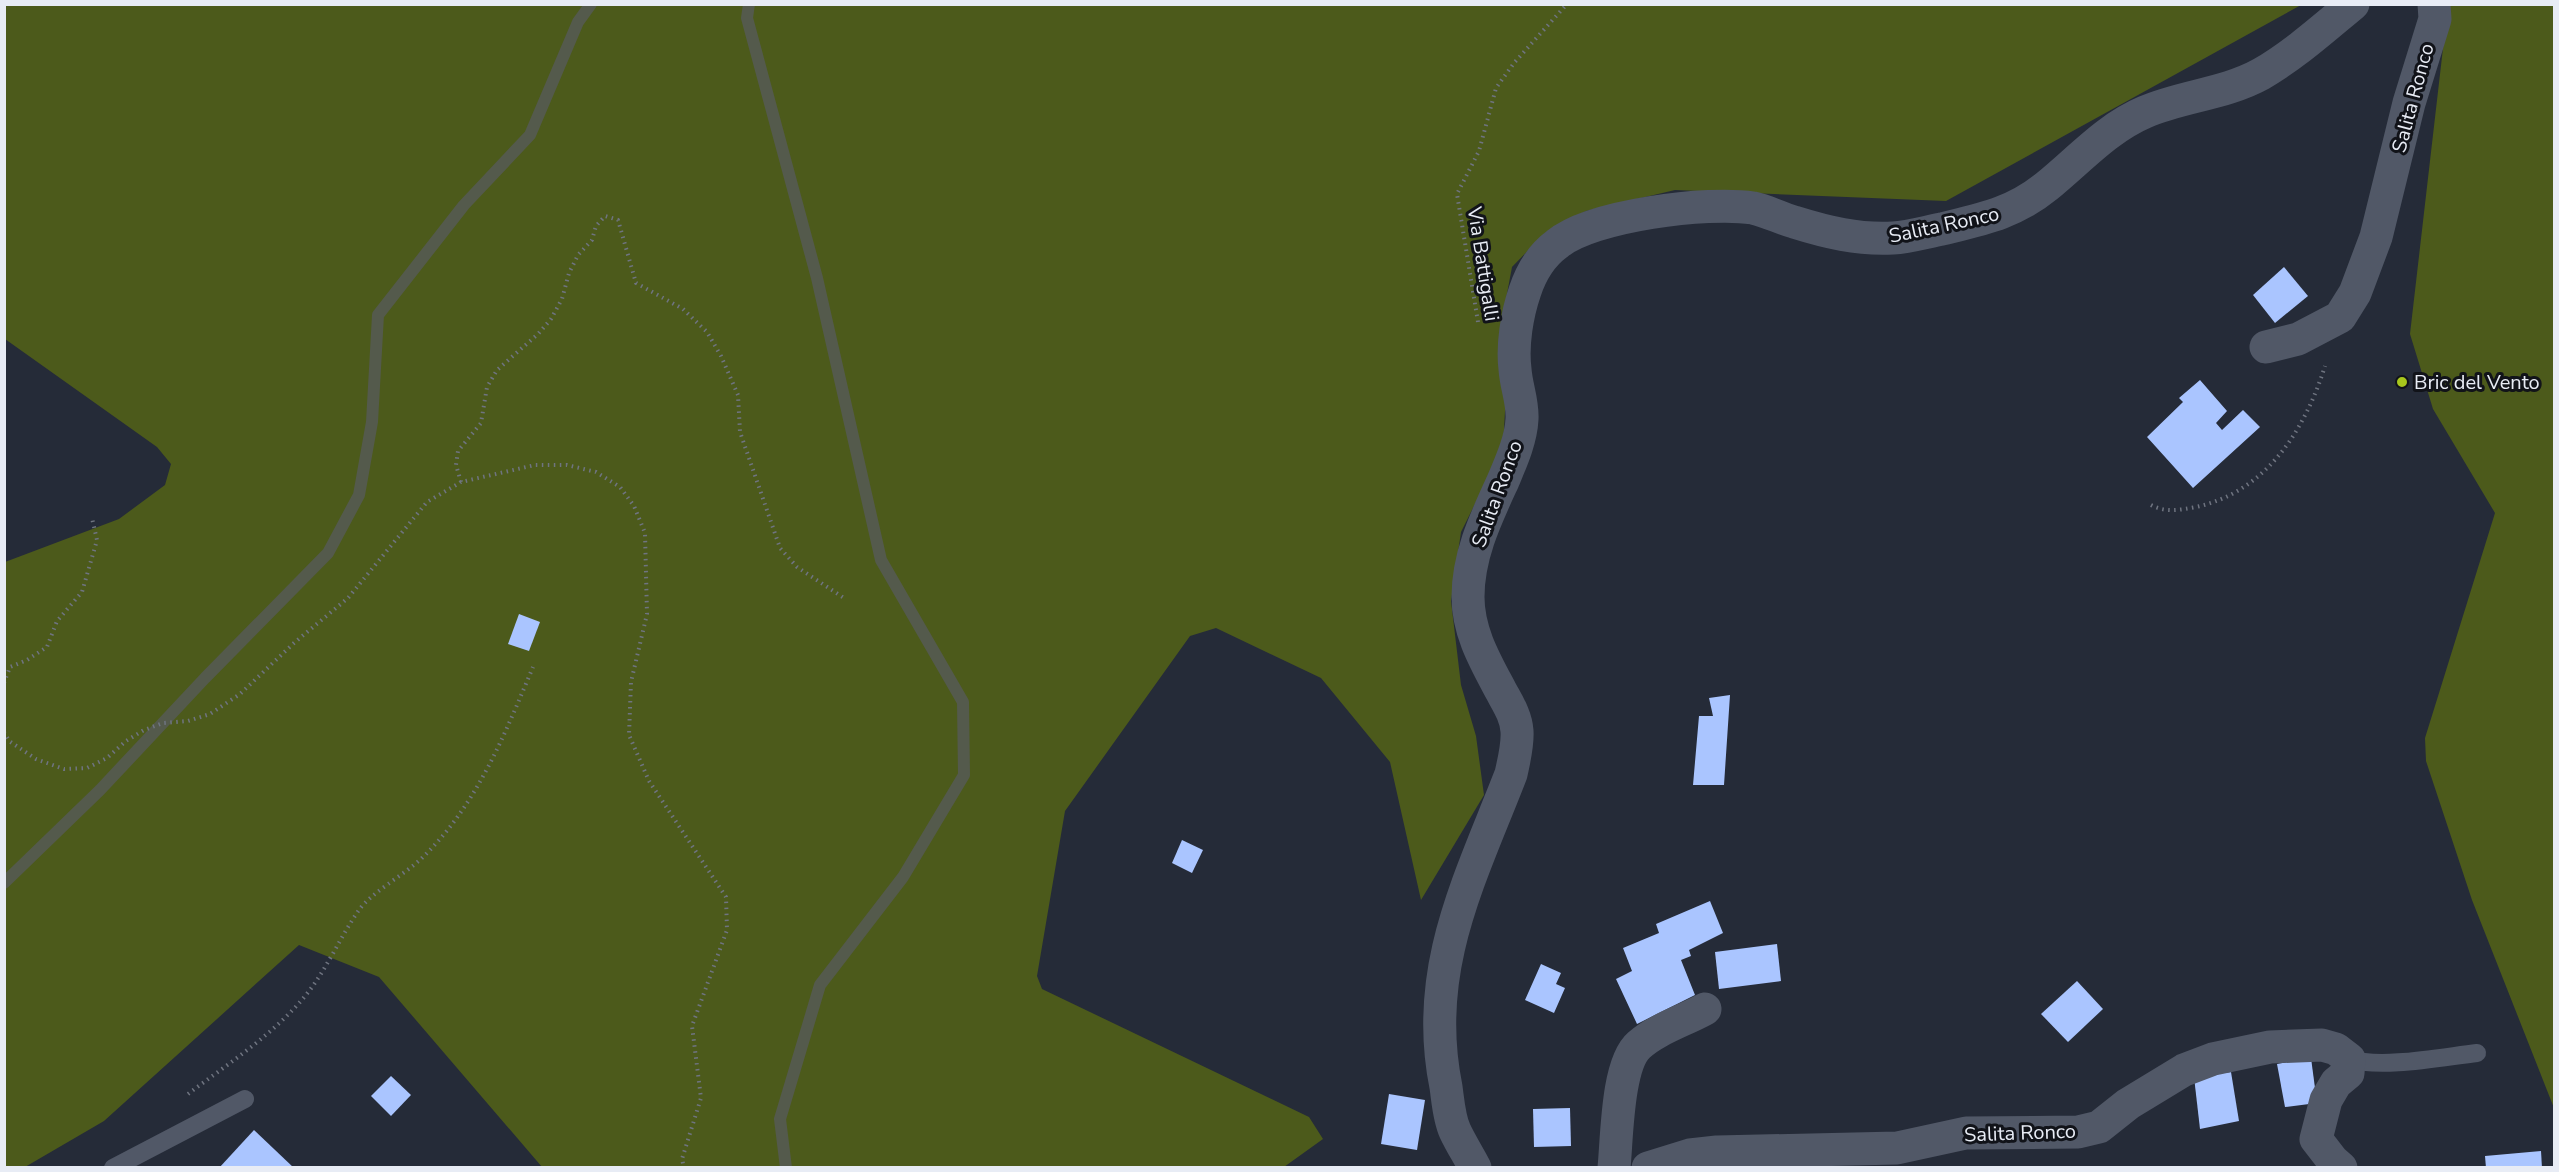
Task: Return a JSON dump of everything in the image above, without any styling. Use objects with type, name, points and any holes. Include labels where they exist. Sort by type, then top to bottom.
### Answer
[{"type":"street","name":"Salita Ronco","points":[[1475,1167],[1454,1129],[1442,1069],[1438,1020],[1441,980],[1456,915],[1516,755],[1517,732],[1513,713],[1473,633],[1468,598],[1472,563],[1481,531],[1518,441],[1522,420],[1521,397],[1515,369],[1517,323],[1525,291],[1535,268],[1557,243],[1573,233],[1631,217],[1696,208],[1753,208],[1814,228],[1866,239],[1899,238],[2003,214],[2022,205],[2119,126],[2146,111],[2207,94],[2260,74],[2307,42],[2353,4]]},
{"type":"street","name":"Salita Ronco","points":[[2340,317],[2355,293],[2376,237],[2409,103],[2435,19],[2434,4]]},
{"type":"street","points":[[2266,347],[2298,339],[2340,317]]},
{"type":"street","points":[[1614,1167],[1624,1074],[1630,1054],[1648,1038],[1704,1009]]},
{"type":"street","name":"Salita Ronco","points":[[1648,1167],[1690,1155],[1717,1152],[1897,1148],[1966,1133],[2078,1132],[2099,1127],[2128,1104],[2184,1070],[2213,1059],[2270,1047],[2322,1045],[2336,1049],[2349,1059]]},
{"type":"street","points":[[2342,1167],[2333,1161],[2316,1139],[2326,1100],[2336,1083],[2348,1073],[2349,1059]]},
{"type":"lane","points":[[2349,1059],[2368,1063],[2477,1053]]},
{"type":"lane","points":[[113,1167],[245,1099]]},
{"type":"path","name":"Via Battigalli","points":[[1478,323],[1457,194],[1479,151],[1496,88],[1514,63],[1567,4]]},
{"type":"path","points":[[461,482],[456,465],[458,451],[481,423],[488,387],[497,370],[538,334],[550,319],[562,299],[569,273],[578,255],[592,240],[596,226],[605,216],[618,220],[636,283],[683,309],[707,332],[721,356],[738,395],[740,432],[780,548],[797,567],[844,598]]},
{"type":"path","points":[[2151,505],[2161,510],[2177,511],[2209,504],[2239,489],[2264,472],[2296,435],[2311,404],[2340,317]]},
{"type":"path","points":[[4,732],[9,741],[36,759],[64,769],[87,768],[106,758],[126,741],[144,730],[163,723],[189,721],[210,714],[240,694],[294,643],[348,598],[427,502],[461,482],[535,465],[567,465],[596,472],[621,487],[634,506],[645,533],[647,614],[631,682],[629,735],[649,781],[726,897],[727,930],[692,1026],[701,1098],[682,1159],[684,1167]]},
{"type":"path","points":[[4,683],[10,668],[47,647],[57,621],[82,592],[97,540],[92,518]]},
{"type":"path","points":[[186,1095],[258,1043],[286,1018],[324,969],[360,909],[422,858],[456,819],[498,750],[532,667]]},
{"type":"green space","points":[[5,5],[2301,5],[1946,201],[1675,190],[1586,211],[1545,233],[1512,267],[1500,331],[1506,393],[1503,448],[1461,532],[1451,601],[1461,685],[1476,736],[1484,795],[1421,900],[1390,762],[1321,678],[1216,628],[1190,636],[1065,811],[1037,976],[1042,989],[1309,1117],[1323,1139],[1284,1167],[542,1167],[379,977],[299,945],[104,1121],[25,1167],[5,1167],[5,562],[119,519],[165,485],[171,464],[157,447],[5,339]]},
{"type":"green space","points":[[2448,5],[2554,5],[2554,1108],[2472,900],[2426,761],[2425,738],[2495,513],[2433,409],[2410,334]]},
{"type":"building","points":[[2284,267],[2308,296],[2275,323],[2253,295]]},
{"type":"building","points":[[2200,380],[2227,411],[2216,423],[2222,430],[2243,410],[2260,427],[2193,488],[2147,437],[2183,402],[2179,398]]},
{"type":"building","points":[[519,614],[540,622],[529,651],[508,644]]},
{"type":"building","points":[[1730,695],[1724,785],[1693,785],[1699,716],[1713,716],[1709,698]]},
{"type":"building","points":[[1182,840],[1203,850],[1192,873],[1172,863]]},
{"type":"building","points":[[1710,901],[1723,933],[1689,950],[1691,956],[1681,960],[1695,995],[1637,1024],[1616,979],[1632,971],[1623,948],[1659,933],[1656,924]]},
{"type":"building","points":[[1777,944],[1781,981],[1719,989],[1715,952]]},
{"type":"building","points":[[1541,964],[1561,973],[1556,984],[1565,988],[1554,1013],[1525,1000]]},
{"type":"building","points":[[2077,981],[2103,1009],[2068,1042],[2041,1014]]},
{"type":"building","points":[[2311,1058],[2317,1103],[2285,1107],[2277,1064]]},
{"type":"building","points":[[2231,1072],[2239,1121],[2200,1129],[2194,1077]]},
{"type":"building","points":[[391,1076],[411,1095],[391,1116],[371,1096]]},
{"type":"building","points":[[1389,1094],[1425,1100],[1417,1150],[1381,1144]]},
{"type":"building","points":[[1570,1108],[1571,1146],[1534,1147],[1533,1109]]},
{"type":"building","points":[[254,1130],[294,1168],[219,1168]]},
{"type":"building","points":[[2541,1151],[2542,1168],[2486,1168],[2485,1156]]},
{"type":"waterway","points":[[4,883],[100,790],[205,678],[328,553],[359,495],[372,422],[378,315],[464,205],[530,135],[578,22],[591,4]]},
{"type":"waterway","points":[[749,4],[747,18],[817,278],[881,560],[963,702],[964,775],[903,877],[820,985],[780,1119],[786,1168]]},
{"type":"place","name":"Bric del Vento","points":[[2402,382]]}]
